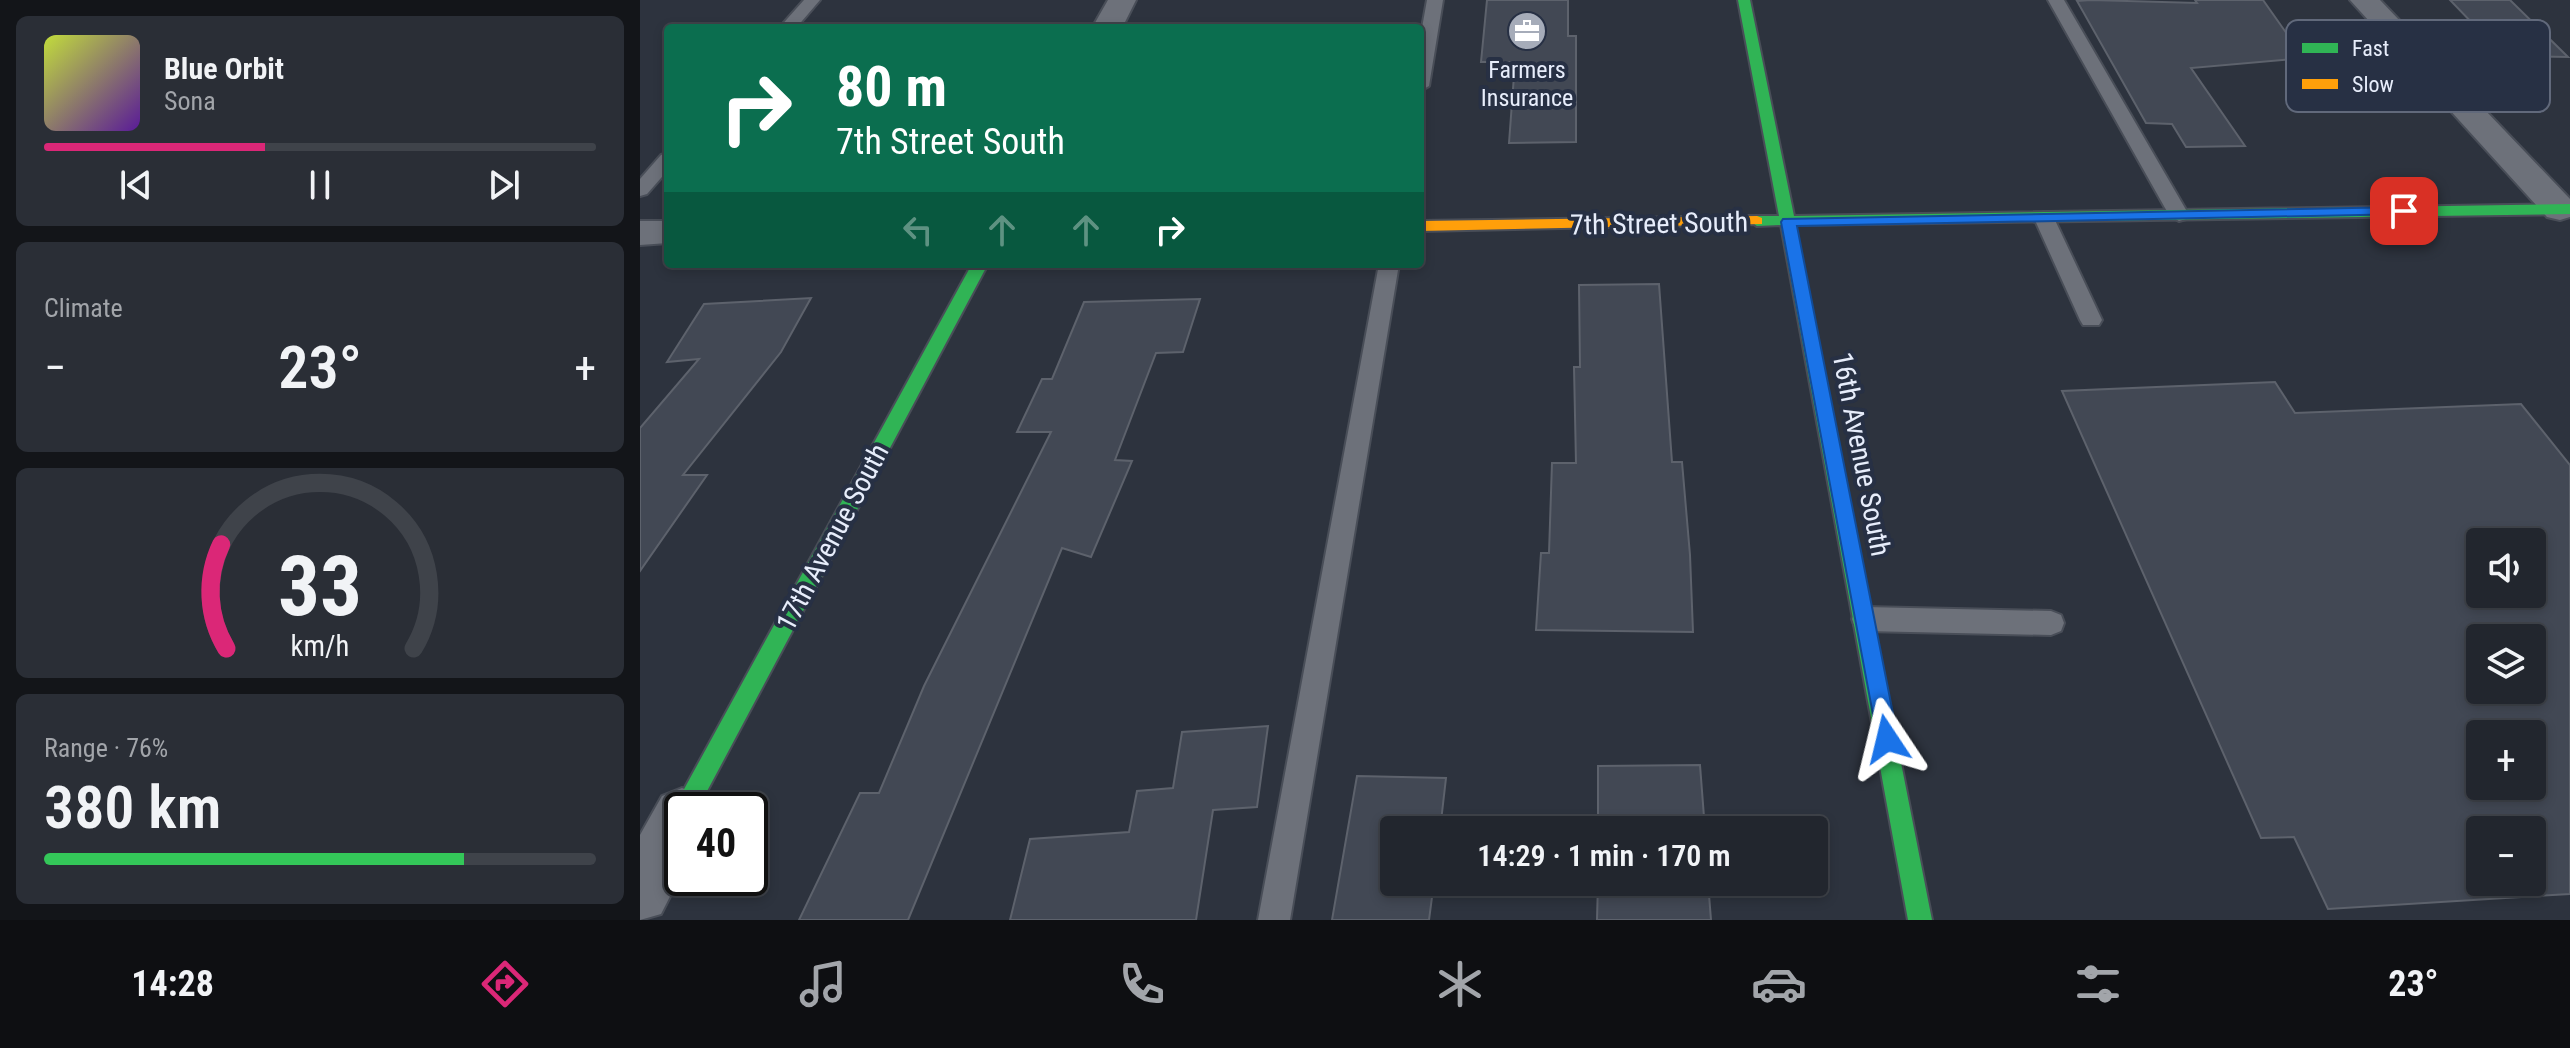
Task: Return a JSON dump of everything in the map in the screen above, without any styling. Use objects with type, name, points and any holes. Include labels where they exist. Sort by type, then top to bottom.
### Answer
[{"type":"street","points":[[1109,24],[1122,0]]},
{"type":"street","name":"16th Avenue South","points":[[1744,0],[1865,619],[1920,920]]},
{"type":"street","points":[[2364,0],[2383,20]]},
{"type":"street","points":[[2472,112],[2565,209]]},
{"type":"street","name":"7th Street South","points":[[1424,226],[2565,209]]},
{"type":"street","points":[[640,233],[664,232]]},
{"type":"street","name":"17th Avenue South","points":[[694,792],[978,268]]},
{"type":"street","name":"17th Avenue South","points":[[640,893],[664,848]]},
{"type":"lane","points":[[791,24],[812,0]]},
{"type":"lane","points":[[1424,63],[1435,0]]},
{"type":"lane","points":[[2056,0],[2179,215]]},
{"type":"lane","points":[[640,190],[664,163]]},
{"type":"lane","points":[[2044,218],[2091,320]]},
{"type":"lane","points":[[1274,920],[1388,268]]},
{"type":"lane","points":[[1865,619],[2051,623]]},
{"type":"building","points":[[1487,0],[1568,0],[1568,36],[1576,36],[1576,142],[1509,143],[1515,62],[1481,62]]},
{"type":"building","points":[[2195,0],[2263,0],[2286,33],[2286,60],[2191,68],[2245,146],[2186,147],[2172,124],[2146,123],[2077,1],[2197,3]]},
{"type":"building","points":[[2450,0],[2510,0],[2530,20],[2469,20]]},
{"type":"building","points":[[2550,39],[2568,57],[2550,57]]},
{"type":"building","points":[[1659,284],[1672,462],[1682,462],[1693,632],[1536,630],[1541,553],[1549,553],[1552,463],[1576,463],[1574,367],[1580,367],[1579,285]]},
{"type":"building","points":[[811,298],[781,352],[683,475],[707,475],[640,571],[640,428],[699,359],[667,362],[704,304]]},
{"type":"building","points":[[1200,299],[1183,352],[1156,353],[1115,460],[1132,461],[1091,557],[1062,548],[908,920],[799,920],[860,793],[879,793],[924,686],[1051,432],[1017,432],[1042,379],[1052,379],[1084,302]]},
{"type":"building","points":[[2275,382],[2295,413],[2521,404],[2570,465],[2570,894],[2546,895],[2546,816],[2466,816],[2466,896],[2538,896],[2328,909],[2294,837],[2261,838],[2062,391]]},
{"type":"building","points":[[1268,726],[1257,807],[1213,810],[1196,920],[1010,920],[1030,839],[1129,832],[1137,791],[1173,788],[1182,732]]},
{"type":"building","points":[[1700,765],[1704,816],[1598,816],[1598,766]]},
{"type":"building","points":[[1357,776],[1446,778],[1442,816],[1380,816],[1380,896],[1432,896],[1429,920],[1332,920]]},
{"type":"building","points":[[1598,896],[1709,896],[1711,920],[1597,920]]},
{"type":"traffic: fast","points":[[1744,0],[1865,619],[1920,920]]},
{"type":"traffic: fast","points":[[1757,221],[2570,209]]},
{"type":"traffic: fast","points":[[695,792],[978,268]]},
{"type":"traffic: slow","points":[[1424,226],[1757,221]]},
{"type":"place","name":"Farmers Insurance","points":[[1527,31]]},
{"type":"route","points":[[1887,739],[1788,222],[2404,211]]}]
